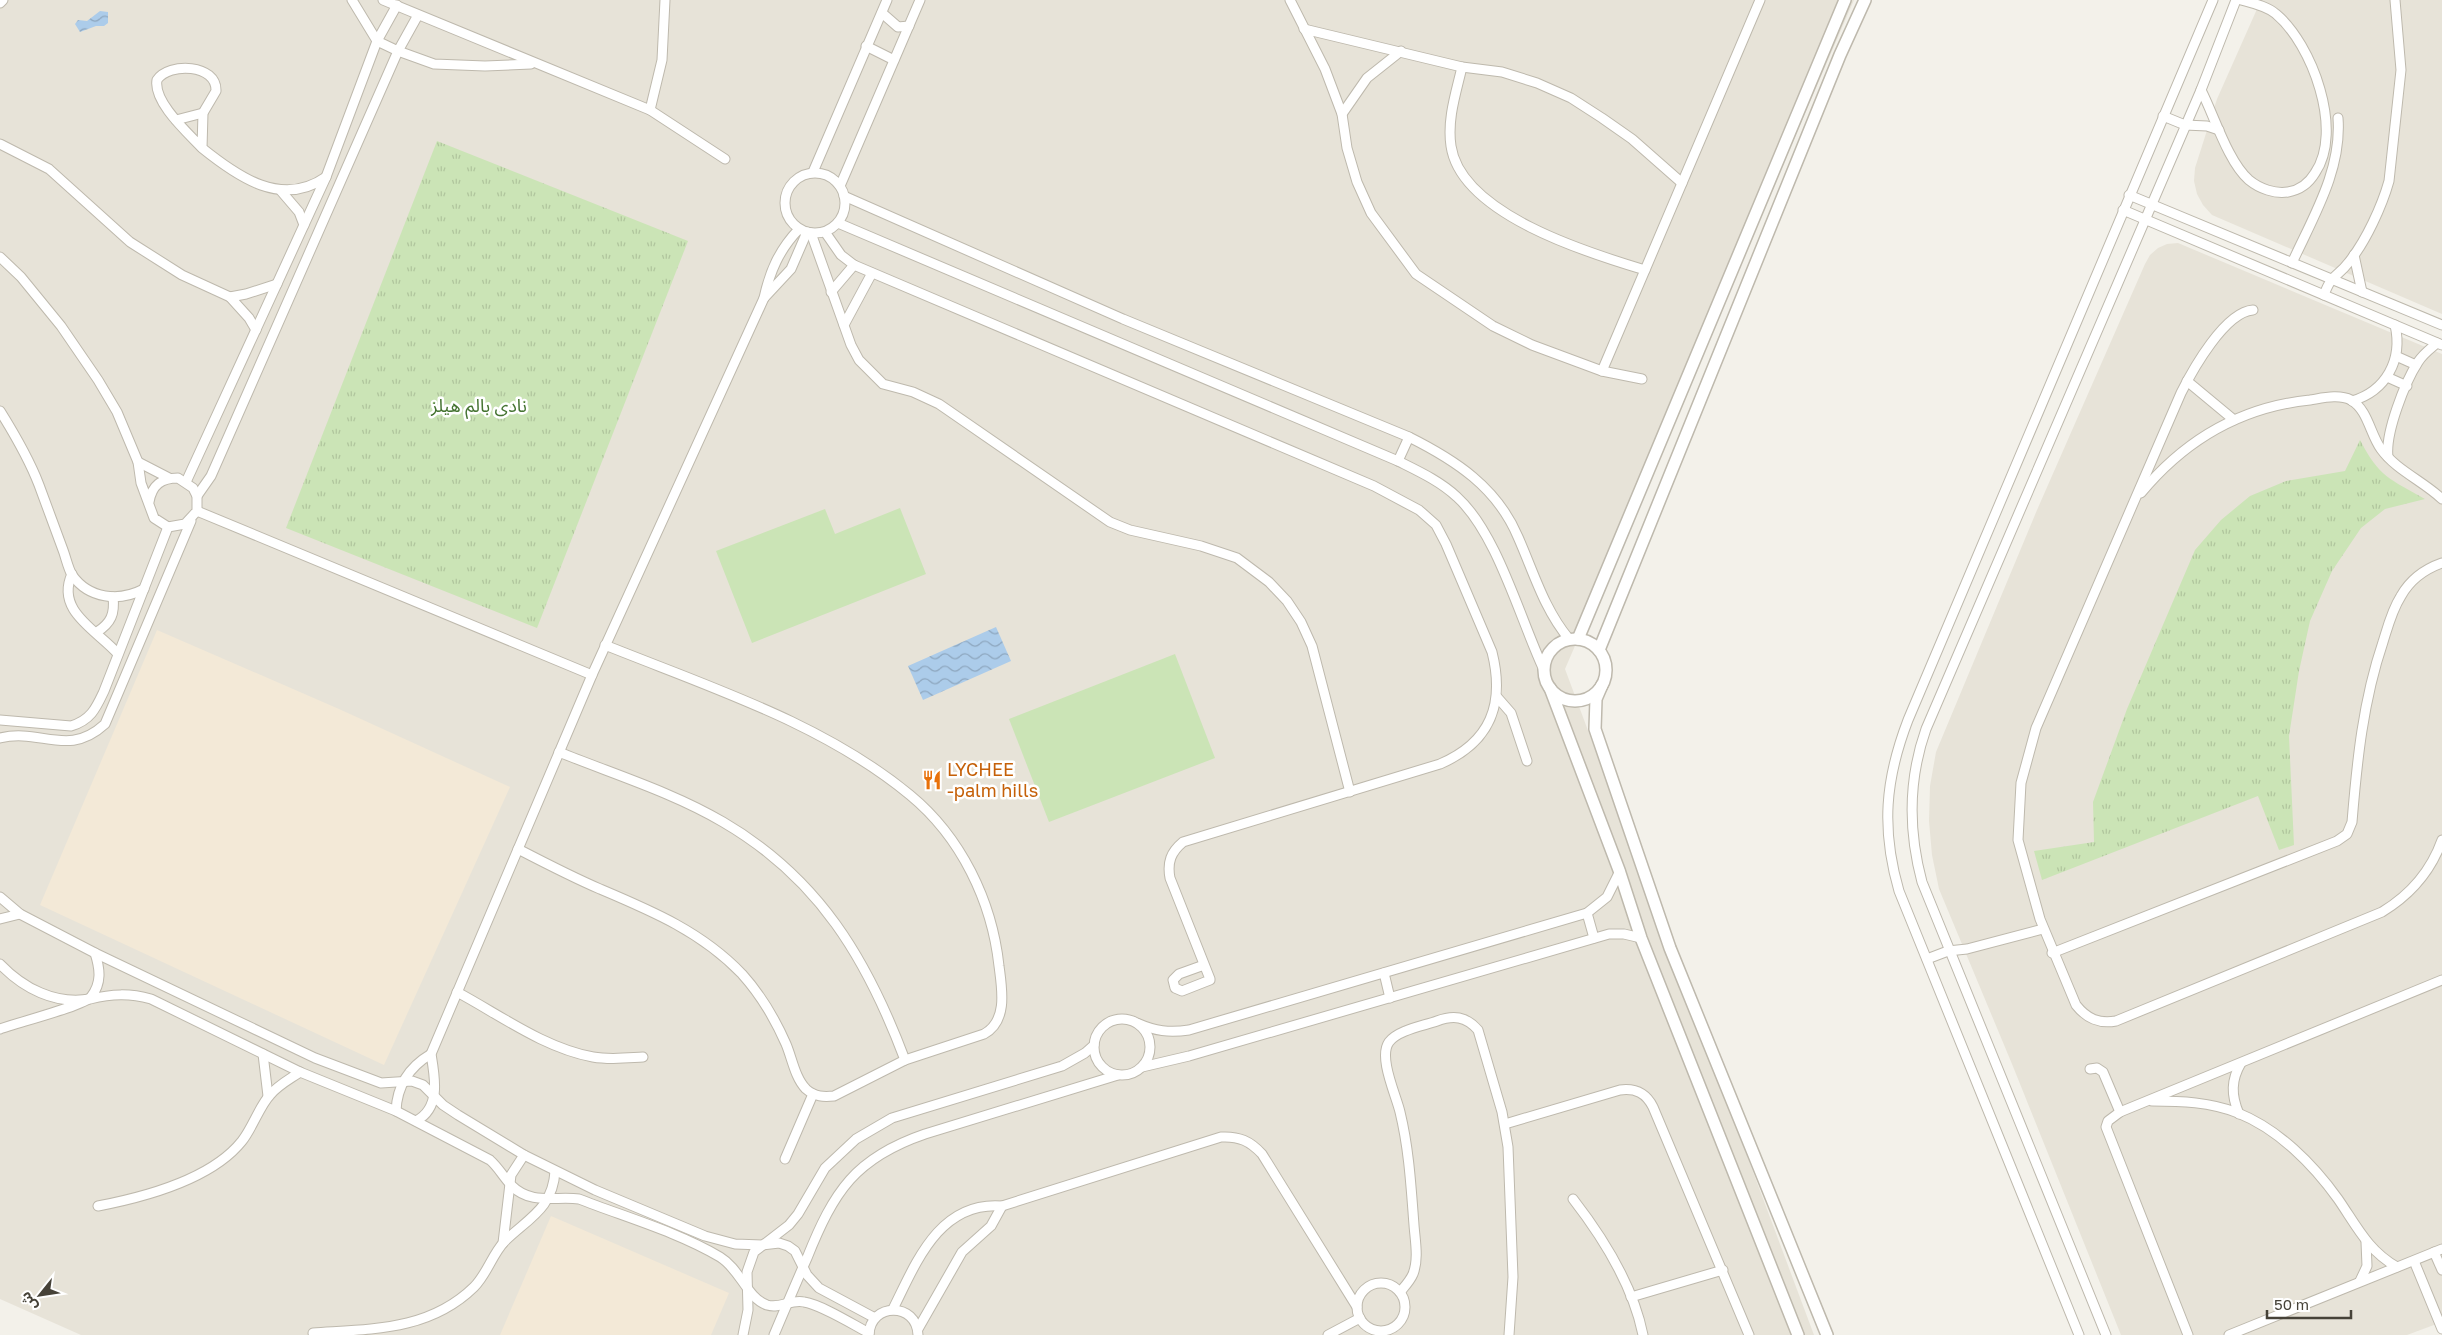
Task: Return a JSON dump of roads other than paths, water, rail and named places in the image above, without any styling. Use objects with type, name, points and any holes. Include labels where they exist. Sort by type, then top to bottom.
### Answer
[{"type":"street","points":[[0,3],[3,0]]},
{"type":"street","points":[[352,0],[377,41],[434,64],[485,66],[534,64]]},
{"type":"street","points":[[383,0],[534,64],[650,110],[725,159]]},
{"type":"street","points":[[650,110],[662,60],[666,0]]},
{"type":"street","points":[[813,172],[887,0]]},
{"type":"street","points":[[840,186],[920,0]]},
{"type":"street","points":[[1290,0],[1325,69],[1342,114],[1347,148],[1357,182],[1371,213],[1416,274],[1493,326],[1532,345],[1602,371],[1642,379]]},
{"type":"street","points":[[1602,371],[1760,0]]},
{"type":"street","points":[[1574,639],[1845,0]]},
{"type":"street","points":[[1599,650],[1840,55],[1865,0]]},
{"type":"street","points":[[2079,1335],[1899,891],[1889,847],[1888,802],[1895,758],[1908,720],[2213,0]]},
{"type":"street","points":[[2106,1335],[1948,951],[1922,882],[1913,842],[1911,802],[1920,746],[2201,90],[2236,0]]},
{"type":"street","points":[[2201,90],[2219,130],[2241,171],[2249,180],[2271,192],[2283,193],[2302,188],[2310,181],[2318,169],[2325,151],[2328,123],[2316,78],[2296,36],[2274,12],[2241,0]]},
{"type":"street","points":[[2324,295],[2330,278],[2344,268],[2354,255],[2385,196],[2392,166],[2401,70],[2395,0]]},
{"type":"street","points":[[186,482],[304,226],[326,176],[377,41],[397,5]]},
{"type":"street","points":[[882,13],[898,27],[909,26]]},
{"type":"street","points":[[0,738],[26,735],[68,742],[94,734],[105,724],[194,515],[197,496],[211,476],[398,51],[418,15]]},
{"type":"street","points":[[1304,29],[1462,67],[1502,72],[1538,84],[1571,98],[1632,139],[1682,183]]},
{"type":"street","points":[[866,46],[894,60]]},
{"type":"street","points":[[1824,48],[1840,55]]},
{"type":"street","points":[[1342,114],[1367,78],[1401,51]]},
{"type":"street","points":[[1462,67],[1449,125],[1451,148],[1459,170],[1472,189],[1489,203],[1559,240],[1606,259],[1645,270]]},
{"type":"street","points":[[202,148],[202,113],[216,91],[214,80],[202,72],[176,69],[161,74],[156,86],[157,94],[176,120],[202,148],[226,167],[254,181],[281,191],[305,188],[326,176]]},
{"type":"street","points":[[176,120],[202,113]]},
{"type":"street","points":[[2163,116],[2185,124],[2207,126],[2219,130]]},
{"type":"street","points":[[2292,263],[2330,178],[2337,150],[2338,118]]},
{"type":"street","points":[[0,144],[49,170],[130,242],[182,275],[230,296],[249,318],[256,330]]},
{"type":"street","points":[[416,1121],[429,1112],[434,1096],[432,1054],[457,992],[605,645],[764,298],[770,272],[779,254],[806,232],[825,232],[838,223],[843,215],[844,196],[840,186],[827,176],[813,172],[794,181],[788,188],[785,200],[788,217],[806,232],[851,345],[859,360],[883,384],[913,392],[939,404],[1110,522],[1130,530],[1201,546],[1237,558],[1269,582],[1296,615],[1312,646],[1350,792]]},
{"type":"street","points":[[281,191],[299,212],[304,226]]},
{"type":"street","points":[[2129,195],[2442,325]]},
{"type":"street","points":[[844,196],[1123,319],[1409,437],[1442,453],[1461,466],[1494,497],[1518,535],[1547,608],[1574,639]]},
{"type":"street","points":[[2123,210],[2146,218],[2439,344]]},
{"type":"street","points":[[838,223],[1398,461],[1429,477],[1457,496],[1478,520],[1544,670],[1620,870],[1641,938],[1798,1335]]},
{"type":"street","points":[[764,298],[791,269],[806,232]]},
{"type":"street","points":[[825,232],[840,255],[854,265],[1374,486],[1419,510],[1436,525],[1446,544],[1492,652],[1498,682],[1497,697],[1489,724],[1480,736],[1462,753],[1440,764],[1183,842],[1175,848],[1168,868],[1170,878],[1204,966]]},
{"type":"street","points":[[2354,255],[2362,292]]},
{"type":"street","points":[[0,257],[21,277],[61,326],[98,380],[117,412],[138,462],[141,483],[154,518],[168,527],[177,527],[194,515]]},
{"type":"street","points":[[831,292],[854,265]]},
{"type":"street","points":[[844,325],[872,273]]},
{"type":"street","points":[[230,296],[246,294],[277,284]]},
{"type":"street","points":[[2253,310],[2242,312],[2233,319],[2210,346],[2187,380],[2036,728],[2025,765],[2019,801],[2018,840],[2043,929],[2076,1006],[2082,1013],[2098,1022],[2116,1021],[2382,912],[2404,897],[2422,877],[2442,840]]},
{"type":"street","points":[[2431,320],[2442,315]]},
{"type":"street","points":[[2352,400],[2372,392],[2387,377],[2396,356],[2398,340],[2395,325]]},
{"type":"street","points":[[2388,457],[2390,429],[2416,365],[2422,356],[2439,344]]},
{"type":"street","points":[[2396,356],[2416,365]]},
{"type":"street","points":[[2387,377],[2407,386]]},
{"type":"street","points":[[2187,380],[2234,420]]},
{"type":"street","points":[[2135,500],[2166,466],[2183,451],[2234,420],[2263,408],[2285,403],[2336,397],[2352,400],[2360,407],[2375,440],[2388,457],[2442,500]]},
{"type":"street","points":[[0,411],[19,441],[38,483],[72,574],[84,587],[100,595],[113,597],[132,595],[144,589]]},
{"type":"street","points":[[1398,461],[1409,437]]},
{"type":"street","points":[[138,462],[169,478],[178,478],[186,482],[193,488],[197,496]]},
{"type":"street","points":[[149,502],[155,486],[169,478]]},
{"type":"street","points":[[194,515],[592,675]]},
{"type":"street","points":[[0,720],[46,722],[71,726],[82,723],[91,716],[97,707],[168,527]]},
{"type":"street","points":[[2052,953],[2337,841],[2347,834],[2352,822],[2363,715],[2379,654],[2393,612],[2401,596],[2412,582],[2425,571],[2442,563]]},
{"type":"street","points":[[72,574],[68,584],[69,603],[80,619],[97,632],[118,654]]},
{"type":"street","points":[[97,632],[106,626],[112,618],[114,608],[113,597]]},
{"type":"street","points":[[1544,670],[1548,653],[1561,642],[1574,639],[1586,641],[1599,650],[1606,667],[1595,706],[1595,729],[1664,930],[1827,1335]]},
{"type":"street","points":[[518,849],[561,872],[660,915],[688,930],[716,950],[754,988],[775,1021],[799,1078],[805,1088],[814,1094],[824,1097],[834,1096],[905,1060],[984,1034],[996,1026],[1001,1013],[1002,985],[997,943],[984,898],[966,861],[941,826],[911,795],[836,745],[754,706],[605,645]]},
{"type":"street","points":[[1550,688],[1564,699],[1573,701],[1590,697],[1602,685]]},
{"type":"street","points":[[1497,697],[1511,714],[1527,761]]},
{"type":"street","points":[[559,752],[675,799],[722,822],[765,850],[786,867],[804,884],[838,925],[878,996],[905,1060]]},
{"type":"street","points":[[743,1335],[748,1310],[746,1284],[750,1262],[762,1245],[793,1220],[826,1168],[838,1154],[874,1127],[913,1110],[1062,1066],[1085,1054],[1094,1045],[1100,1029],[1106,1023],[1122,1018],[1154,1030],[1171,1032],[1188,1030],[1587,913],[1607,897],[1620,870]]},
{"type":"street","points":[[0,897],[20,914],[95,953],[315,1058],[367,1080],[388,1084],[412,1081],[423,1085],[458,1115],[524,1155],[595,1190],[705,1236],[735,1244],[762,1245],[779,1243],[788,1246],[800,1259],[803,1268],[818,1288],[875,1318]]},
{"type":"street","points":[[1587,913],[1594,938]]},
{"type":"street","points":[[0,919],[20,914]]},
{"type":"street","points":[[1927,959],[1948,951],[1967,949],[2043,929]]},
{"type":"street","points":[[774,1335],[826,1212],[840,1190],[857,1171],[878,1155],[901,1142],[1118,1075],[1135,1072],[1142,1067],[1181,1058],[1594,938],[1609,934],[1624,934],[1641,938]]},
{"type":"street","points":[[90,999],[98,985],[100,969],[95,953]]},
{"type":"street","points":[[0,964],[12,976],[29,988],[48,996],[69,1000],[90,999]]},
{"type":"street","points":[[1384,973],[1390,998]]},
{"type":"street","points":[[2188,1335],[2106,1128],[2111,1117],[2442,980]]},
{"type":"street","points":[[457,992],[546,1041],[569,1051],[593,1057],[618,1059],[643,1057]]},
{"type":"street","points":[[0,1029],[100,995],[131,994],[151,999],[300,1072],[416,1121],[490,1160],[498,1167],[511,1185],[527,1196],[548,1199],[562,1197],[579,1199],[701,1247],[722,1258],[736,1270],[751,1294],[767,1305],[804,1302],[869,1334],[875,1318],[883,1312],[893,1309],[909,1314],[918,1332]]},
{"type":"street","points":[[1400,1292],[1413,1273],[1416,1250],[1409,1159],[1399,1109],[1385,1061],[1385,1051],[1389,1042],[1396,1036],[1445,1018],[1463,1018],[1472,1023],[1478,1030],[1505,1124],[1508,1147],[1512,1242],[1509,1335]]},
{"type":"street","points":[[1137,1023],[1147,1034],[1150,1043],[1150,1052],[1142,1067]]},
{"type":"street","points":[[1094,1045],[1098,1061],[1103,1068],[1118,1075]]},
{"type":"street","points":[[263,1054],[268,1096]]},
{"type":"street","points":[[396,1111],[403,1083],[410,1071],[420,1061],[432,1054]]},
{"type":"street","points":[[2238,1114],[2233,1098],[2233,1082],[2241,1063]]},
{"type":"street","points":[[2090,1068],[2097,1068],[2103,1072],[2120,1112]]},
{"type":"street","points":[[98,1206],[131,1200],[163,1190],[222,1160],[241,1142],[254,1124],[268,1096],[300,1072]]},
{"type":"street","points":[[1505,1124],[1620,1090],[1636,1091],[1644,1094],[1653,1107],[1749,1335]]},
{"type":"street","points":[[785,1159],[814,1094]]},
{"type":"street","points":[[2146,1101],[2193,1103],[2238,1114],[2273,1134],[2310,1165],[2331,1190],[2366,1241],[2383,1258],[2397,1267]]},
{"type":"street","points":[[893,1309],[922,1251],[936,1232],[956,1217],[978,1208],[1002,1206],[1221,1137],[1232,1136],[1244,1139],[1254,1145],[1262,1154],[1357,1306],[1360,1318],[1364,1324],[1376,1333],[1388,1330],[1403,1318],[1405,1304],[1400,1292],[1389,1285],[1376,1284],[1365,1289],[1358,1300],[1357,1306]]},
{"type":"street","points":[[503,1243],[511,1175],[524,1155]]},
{"type":"street","points":[[313,1333],[396,1327],[418,1321],[456,1300],[474,1286],[503,1243],[520,1230],[548,1199],[553,1189],[555,1171]]},
{"type":"street","points":[[1573,1199],[1606,1246],[1631,1297],[1643,1335]]},
{"type":"street","points":[[918,1332],[962,1252],[991,1226],[1002,1206]]},
{"type":"street","points":[[2360,1282],[2368,1258],[2366,1241]]},
{"type":"street","points":[[2229,1335],[2438,1251],[2442,1270]]},
{"type":"street","points":[[2414,1261],[2442,1329]]},
{"type":"street","points":[[1631,1297],[1723,1270]]},
{"type":"street","points":[[841,1319],[848,1303]]},
{"type":"street","points":[[1328,1335],[1360,1318]]},
{"type":"water","points":[[100,11],[108,12],[108,23],[104,26],[96,26],[80,32],[75,24],[78,20],[87,21]]},
{"type":"water","points":[[996,627],[1011,661],[923,700],[908,666]]},
{"type":"place","name":"LYCHEE -palm hills","points":[[932,780]]},
{"type":"park label","name":"نادى بالم هيلز","points":[[479,406]]}]
